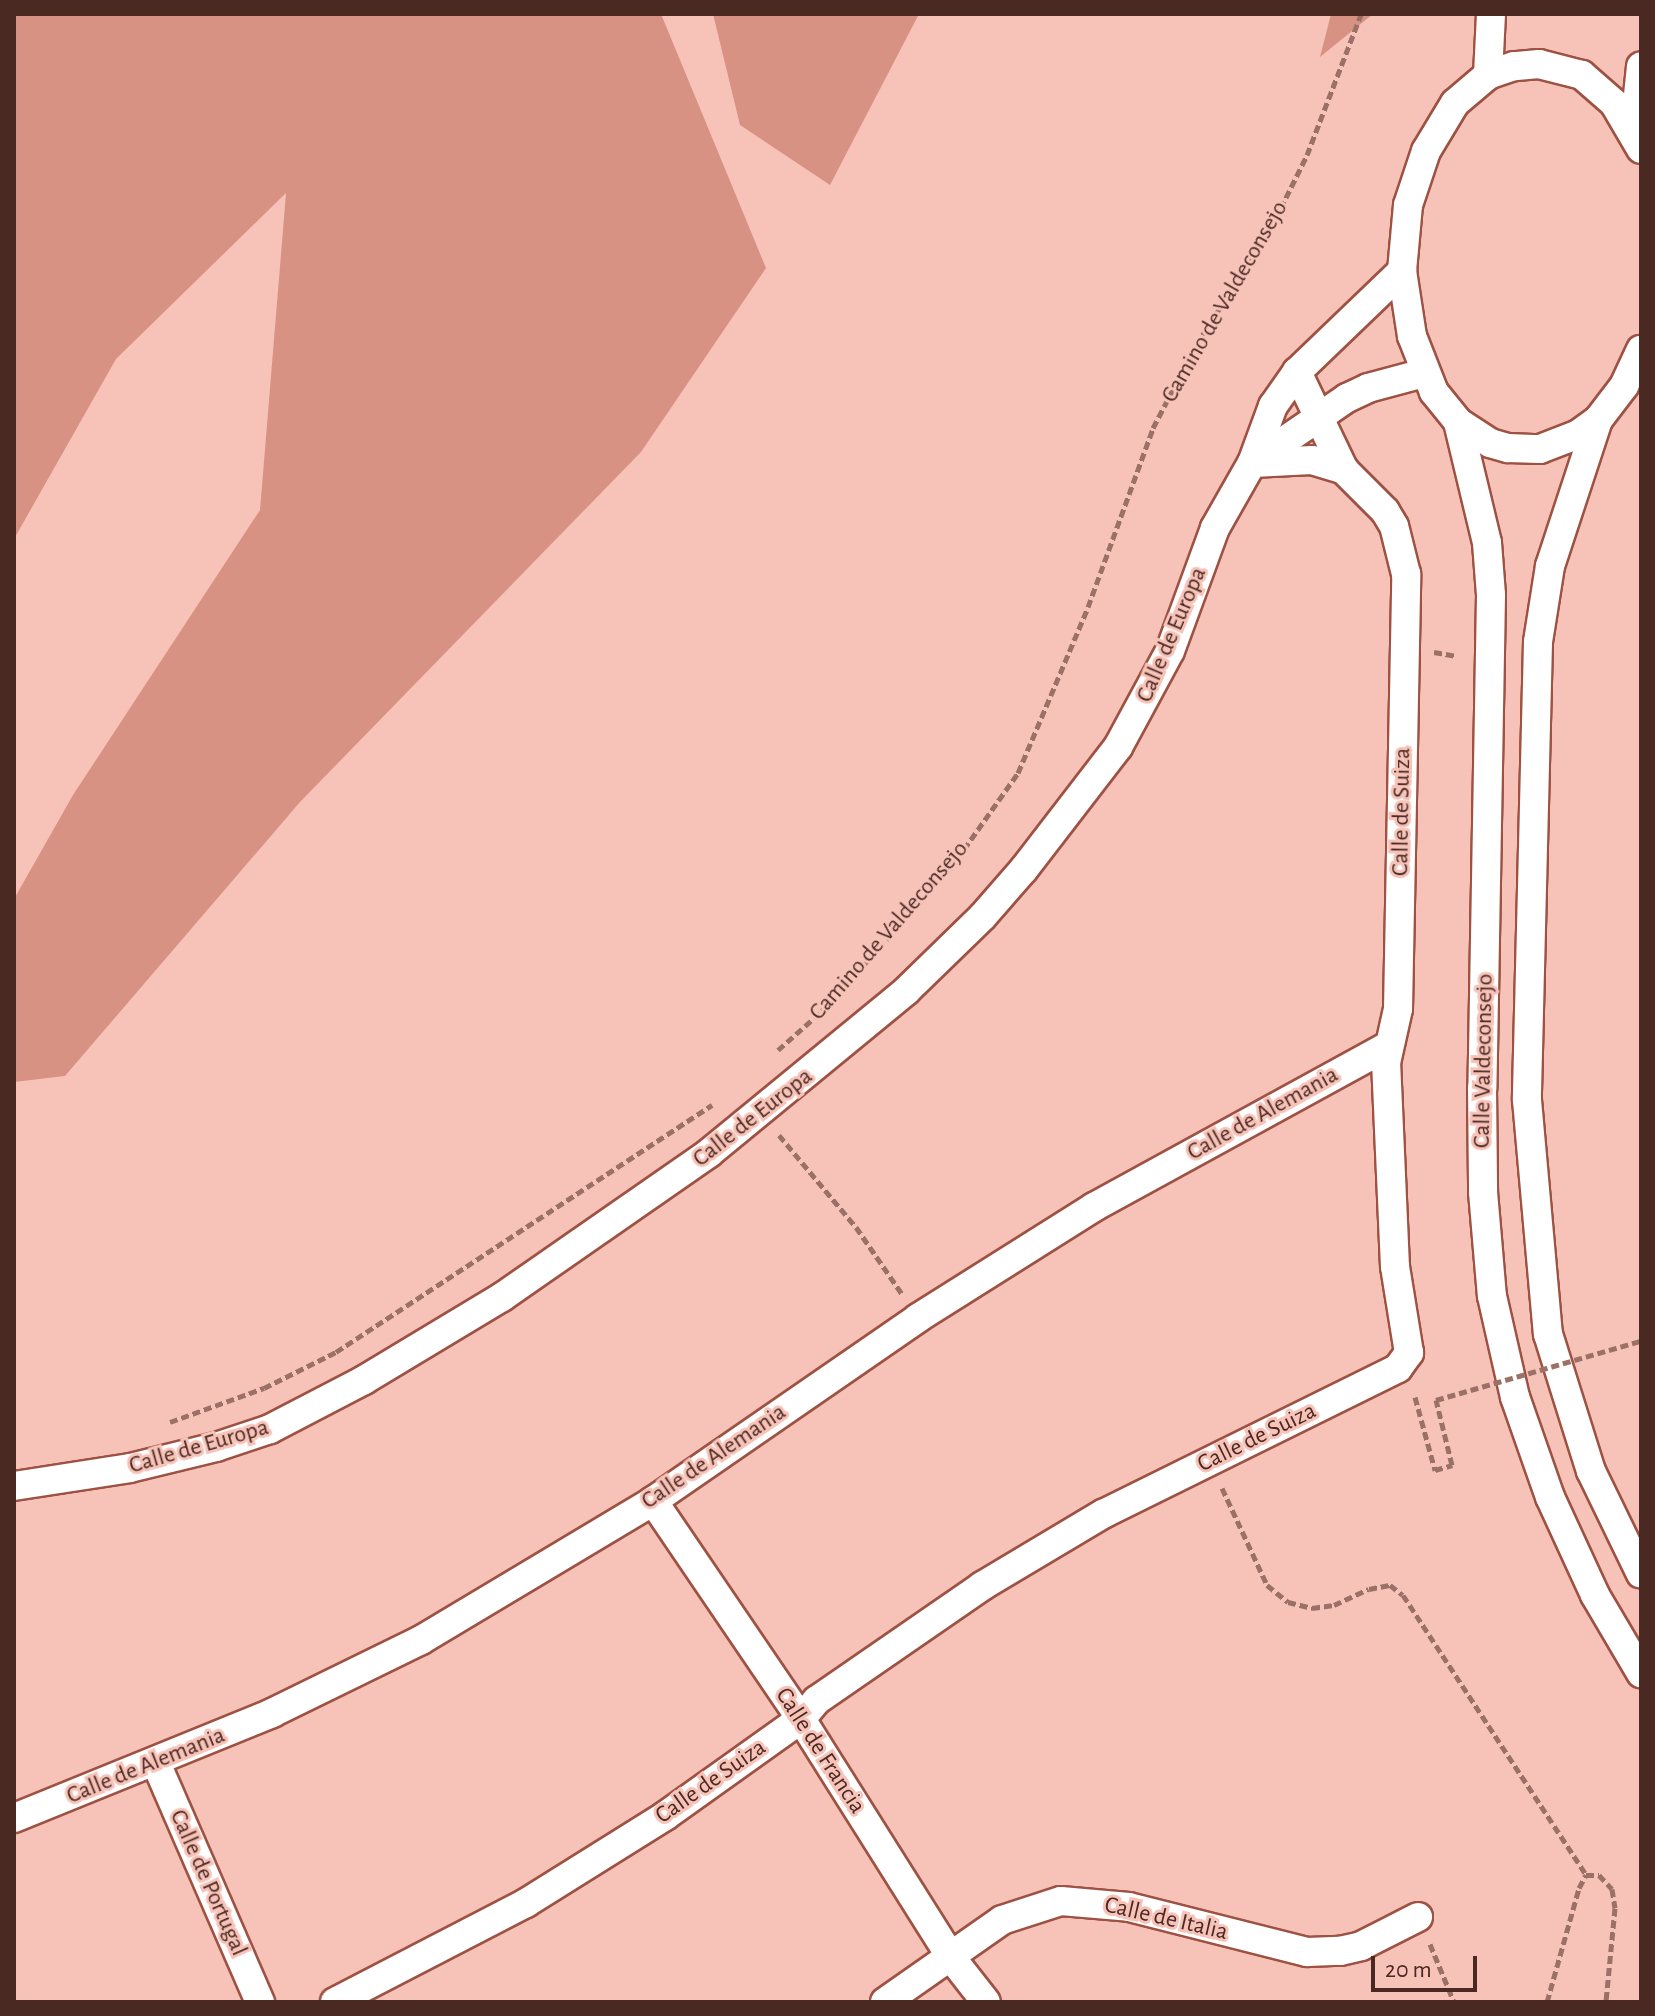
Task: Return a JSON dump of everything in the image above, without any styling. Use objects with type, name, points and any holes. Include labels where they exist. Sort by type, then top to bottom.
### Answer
[{"type":"street","points":[[1488,75],[1491,14]]},
{"type":"street","points":[[1637,141],[1604,91],[1582,75],[1539,64],[1514,66],[1488,75],[1455,103],[1426,151],[1408,205],[1402,271],[1404,300],[1424,373],[1444,407],[1458,422],[1490,443],[1525,449],[1555,446],[1598,420],[1632,394],[1641,350]]},
{"type":"street","points":[[1637,141],[1641,66]]},
{"type":"street","name":"Calle de Europa","points":[[14,1486],[182,1457],[270,1429],[422,1347],[502,1297],[761,1113],[938,962],[1024,869],[1118,747],[1170,651],[1215,528],[1252,463],[1273,406],[1297,372],[1402,271]]},
{"type":"street","name":"Calle de Suiza","points":[[335,2002],[526,1903],[665,1816],[801,1719],[817,1700],[982,1586],[1103,1514],[1398,1368],[1409,1353],[1391,1208],[1388,1046],[1398,1009],[1406,574],[1400,544],[1385,511],[1344,470],[1297,372]]},
{"type":"street","name":"Calle de Europa","points":[[1252,463],[1318,417],[1368,388],[1424,373]]},
{"type":"street","name":"Calle Valdeconsejo","points":[[1598,420],[1550,566],[1538,642],[1527,1100],[1548,1334],[1591,1471],[1641,1574]]},
{"type":"street","name":"Calle Valdeconsejo","points":[[1458,422],[1487,543],[1491,595],[1482,1088],[1483,1192],[1492,1296],[1515,1397],[1550,1497],[1595,1595],[1641,1673]]},
{"type":"street","points":[[1252,463],[1312,460],[1344,470]]},
{"type":"street","name":"Calle de Alemania","points":[[14,1818],[156,1763],[272,1713],[421,1640],[653,1501],[918,1318],[1094,1207],[1388,1046]]},
{"type":"street","name":"Calle de Francia","points":[[653,1501],[801,1719],[950,1956],[986,2002]]},
{"type":"street","name":"Calle de Portugal","points":[[156,1763],[260,2002]]},
{"type":"street","name":"Calle de Italia","points":[[885,2002],[1002,1920],[1061,1901],[1129,1907],[1307,1952],[1340,1951],[1361,1946],[1418,1917]]},
{"type":"path","name":"Camino de Valdeconsejo","points":[[768,1060],[822,1011],[950,869],[1018,773],[1088,607],[1153,428],[1196,345],[1270,230],[1307,155],[1361,14]]},
{"type":"path","points":[[168,1423],[264,1388],[336,1352],[628,1163],[722,1097]]},
{"type":"path","points":[[761,1113],[856,1227],[918,1318]]},
{"type":"path","points":[[1415,1397],[1435,1470],[1452,1465],[1436,1400],[1641,1341]]},
{"type":"path","points":[[1209,1461],[1267,1585],[1288,1602],[1312,1608],[1334,1605],[1369,1589],[1390,1585],[1403,1595],[1586,1875]]},
{"type":"path","points":[[1547,2002],[1579,1888],[1586,1875]]},
{"type":"path","points":[[1586,1875],[1599,1875],[1606,1882],[1612,1889],[1615,1908],[1606,2002]]},
{"type":"path","points":[[1418,1917],[1454,2002]]},
{"type":"shaded area","points":[[14,14],[661,14],[766,268],[641,452],[300,802],[65,1076],[14,1082],[14,899],[73,795],[260,510],[286,193],[116,359],[14,539]]},
{"type":"shaded area","points":[[713,14],[919,14],[830,185],[740,125]]},
{"type":"shaded area","points":[[1331,14],[1373,14],[1320,57]]}]
